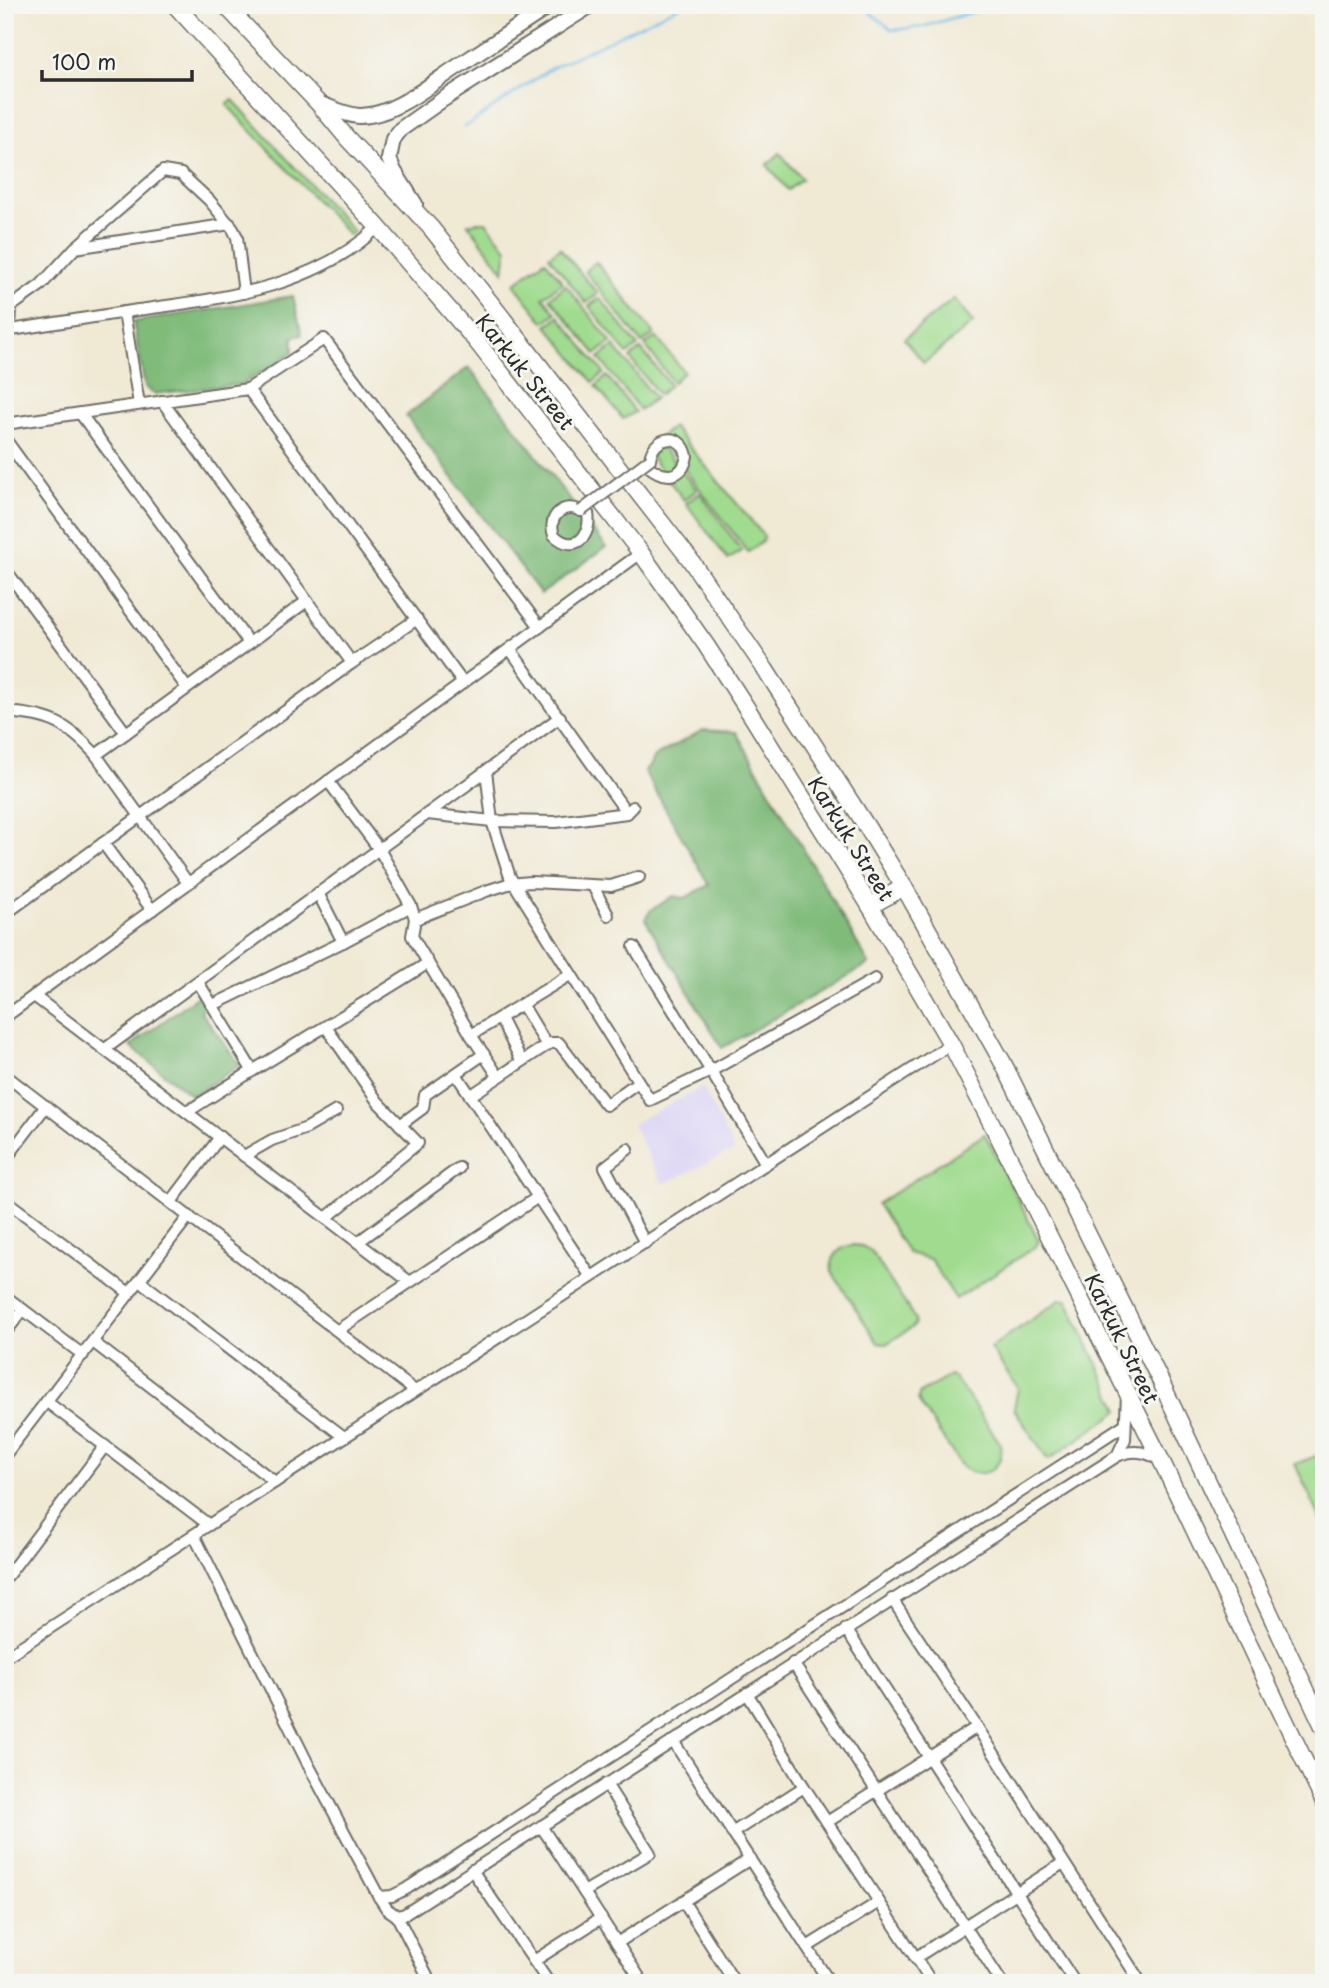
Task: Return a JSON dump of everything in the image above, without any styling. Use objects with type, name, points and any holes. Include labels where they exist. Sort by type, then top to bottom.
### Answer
[{"type":"highway","name":"Karkuk Street","points":[[175,5],[377,227],[477,342],[641,553],[720,666],[870,906],[951,1044],[1161,1460],[1324,1802]]},
{"type":"highway","name":"Karkuk Street","points":[[225,5],[432,228],[689,558],[765,669],[904,887],[979,1018],[1161,1382],[1324,1728]]},
{"type":"highway","points":[[870,906],[904,887]]},
{"type":"main road","points":[[318,103],[348,114],[374,114],[408,99],[551,5]]},
{"type":"main road","points":[[432,228],[394,171],[389,159],[393,139],[410,121],[590,5]]},
{"type":"main road","points":[[479,52],[491,69]]},
{"type":"street","points":[[244,293],[237,237],[230,224],[181,174],[163,171],[75,248],[41,285],[13,305],[8,330],[229,297],[244,293],[292,280],[336,259],[377,227]]},
{"type":"street","points":[[75,248],[230,224]]},
{"type":"street","points":[[124,312],[139,404]]},
{"type":"street","points":[[5,424],[248,388],[324,339],[540,627]]},
{"type":"street","points":[[248,388],[463,683]]},
{"type":"street","points":[[162,401],[352,663]]},
{"type":"street","points":[[80,413],[249,643]]},
{"type":"street","points":[[5,439],[187,688]]},
{"type":"street","points":[[588,513],[590,522],[587,534],[577,542],[564,542],[554,535],[552,520],[556,514],[568,508],[582,512],[650,459],[655,446],[663,440],[678,442],[685,449],[686,462],[672,475],[660,475],[647,466]]},
{"type":"street","points":[[5,1017],[641,553]]},
{"type":"street","points":[[5,569],[126,733]]},
{"type":"street","points":[[96,755],[307,601]]},
{"type":"street","points":[[5,914],[416,619]]},
{"type":"street","points":[[427,814],[492,821],[556,822],[630,810],[510,649]]},
{"type":"street","points":[[5,712],[55,720],[82,739],[188,883]]},
{"type":"street","points":[[104,1049],[560,718]]},
{"type":"street","points":[[486,771],[492,821],[513,883],[650,1100],[711,1071],[875,979]]},
{"type":"street","points":[[328,781],[379,849],[411,906],[415,919],[412,936],[498,1076]]},
{"type":"street","points":[[103,843],[152,910]]},
{"type":"street","points":[[415,919],[513,883],[611,886],[639,877]]},
{"type":"street","points":[[593,886],[608,915]]},
{"type":"street","points":[[318,893],[343,942]]},
{"type":"street","points":[[213,1004],[343,942],[411,906]]},
{"type":"street","points":[[634,947],[765,1164]]},
{"type":"street","points":[[187,1112],[428,963]]},
{"type":"street","points":[[471,1035],[570,975]]},
{"type":"street","points":[[198,982],[252,1070]]},
{"type":"street","points":[[34,996],[410,1282]]},
{"type":"street","points":[[522,1004],[547,1044]]},
{"type":"street","points":[[500,1018],[522,1060]]},
{"type":"street","points":[[326,1027],[378,1102],[418,1143],[326,1218]]},
{"type":"street","points":[[470,1096],[550,1043],[559,1043],[606,1105],[638,1082]]},
{"type":"street","points":[[5,1657],[951,1044]]},
{"type":"street","points":[[400,1125],[423,1108],[425,1095],[484,1054]]},
{"type":"street","points":[[456,1074],[591,1277]]},
{"type":"street","points":[[5,1075],[415,1391]]},
{"type":"street","points":[[5,1160],[46,1106]]},
{"type":"street","points":[[244,1156],[272,1140],[307,1128],[336,1111]]},
{"type":"street","points":[[171,1202],[220,1137]]},
{"type":"street","points":[[628,1149],[606,1167],[645,1242]]},
{"type":"street","points":[[358,1242],[459,1168]]},
{"type":"street","points":[[338,1330],[538,1197]]},
{"type":"street","points":[[5,1200],[129,1293]]},
{"type":"street","points":[[5,1455],[189,1216]]},
{"type":"street","points":[[140,1280],[344,1437]]},
{"type":"street","points":[[5,1296],[83,1355]]},
{"type":"street","points":[[5,1333],[23,1310]]},
{"type":"street","points":[[93,1342],[275,1482]]},
{"type":"street","points":[[1117,1456],[1123,1444],[1127,1394]]},
{"type":"street","points":[[47,1402],[209,1525]]},
{"type":"street","points":[[379,1897],[393,1896],[405,1889],[1124,1425]]},
{"type":"street","points":[[5,1579],[106,1446]]},
{"type":"street","points":[[397,1916],[405,1914],[1117,1456],[1139,1451],[1161,1460]]},
{"type":"street","points":[[194,1535],[309,1766],[379,1897],[387,1909],[397,1916],[431,1983]]},
{"type":"street","points":[[892,1599],[1141,1983]]},
{"type":"street","points":[[846,1629],[1075,1983]]},
{"type":"street","points":[[805,1632],[816,1649]]},
{"type":"street","points":[[793,1663],[1002,1983]]},
{"type":"street","points":[[747,1693],[804,1787],[932,1983]]},
{"type":"street","points":[[827,1822],[977,1727]]},
{"type":"street","points":[[673,1741],[830,1983]]},
{"type":"street","points":[[580,1777],[590,1794]]},
{"type":"street","points":[[584,1892],[649,1853],[606,1784]]},
{"type":"street","points":[[733,1833],[804,1787]]},
{"type":"street","points":[[541,1826],[643,1983]]},
{"type":"street","points":[[617,1943],[750,1859]]},
{"type":"street","points":[[915,1958],[1063,1863]]},
{"type":"street","points":[[472,1870],[549,1983]]},
{"type":"street","points":[[683,1901],[736,1983]]},
{"type":"street","points":[[807,1947],[879,1902]]},
{"type":"street","points":[[534,1961],[601,1918]]},
{"type":"shaded area","points":[[703,1087],[734,1150],[663,1184],[632,1124]]},
{"type":"green space","points":[[233,100],[354,232],[349,235],[227,105]]},
{"type":"green space","points":[[780,153],[802,179],[788,190],[767,165]]},
{"type":"green space","points":[[486,222],[507,249],[504,272],[468,224]]},
{"type":"green space","points":[[560,248],[598,294],[586,303],[549,256]]},
{"type":"green space","points":[[545,260],[563,282],[543,297],[556,313],[544,322],[514,284]]},
{"type":"green space","points":[[596,262],[654,334],[642,343],[585,271]]},
{"type":"green space","points":[[566,285],[611,342],[596,354],[550,298]]},
{"type":"green space","points":[[293,296],[302,335],[293,337],[293,352],[243,384],[154,394],[145,387],[133,322]]},
{"type":"green space","points":[[600,298],[638,346],[627,354],[589,306]]},
{"type":"green space","points":[[954,299],[973,323],[924,363],[904,339]]},
{"type":"green space","points":[[559,316],[604,373],[593,382],[547,326]]},
{"type":"green space","points":[[656,337],[684,372],[673,382],[645,345]]},
{"type":"green space","points":[[614,346],[655,398],[640,410],[599,358]]},
{"type":"green space","points":[[641,349],[670,385],[659,395],[630,358]]},
{"type":"green space","points":[[469,367],[606,547],[541,594],[406,416]]},
{"type":"green space","points":[[607,376],[635,412],[623,419],[596,386]]},
{"type":"green space","points":[[673,427],[764,536],[763,541],[748,552],[660,437]]},
{"type":"green space","points":[[659,443],[697,490],[684,500],[647,452]]},
{"type":"green space","points":[[700,493],[742,551],[728,560],[686,503]]},
{"type":"green space","points":[[703,730],[736,732],[869,964],[722,1048],[645,919],[651,910],[674,896],[685,898],[709,885],[644,771],[654,757]]},
{"type":"green space","points":[[199,995],[204,1004],[201,1012],[240,1065],[192,1096],[130,1046]]},
{"type":"green space","points":[[985,1134],[1039,1241],[1036,1246],[956,1299],[930,1259],[908,1253],[877,1204]]},
{"type":"green space","points":[[852,1245],[871,1251],[915,1319],[913,1327],[886,1344],[878,1343],[832,1272],[832,1262],[836,1254]]},
{"type":"green space","points":[[1060,1300],[1067,1300],[1119,1410],[1048,1460],[1014,1409],[1018,1388],[990,1348]]},
{"type":"green space","points":[[950,1376],[955,1378],[1000,1443],[1000,1459],[996,1466],[985,1473],[962,1467],[919,1402],[920,1393]]},
{"type":"green space","points":[[1324,1453],[1324,1526],[1295,1464]]},
{"type":"waterway","points":[[465,127],[550,69],[682,5]]},
{"type":"waterway","points":[[861,5],[892,30],[922,27],[997,5]]}]
